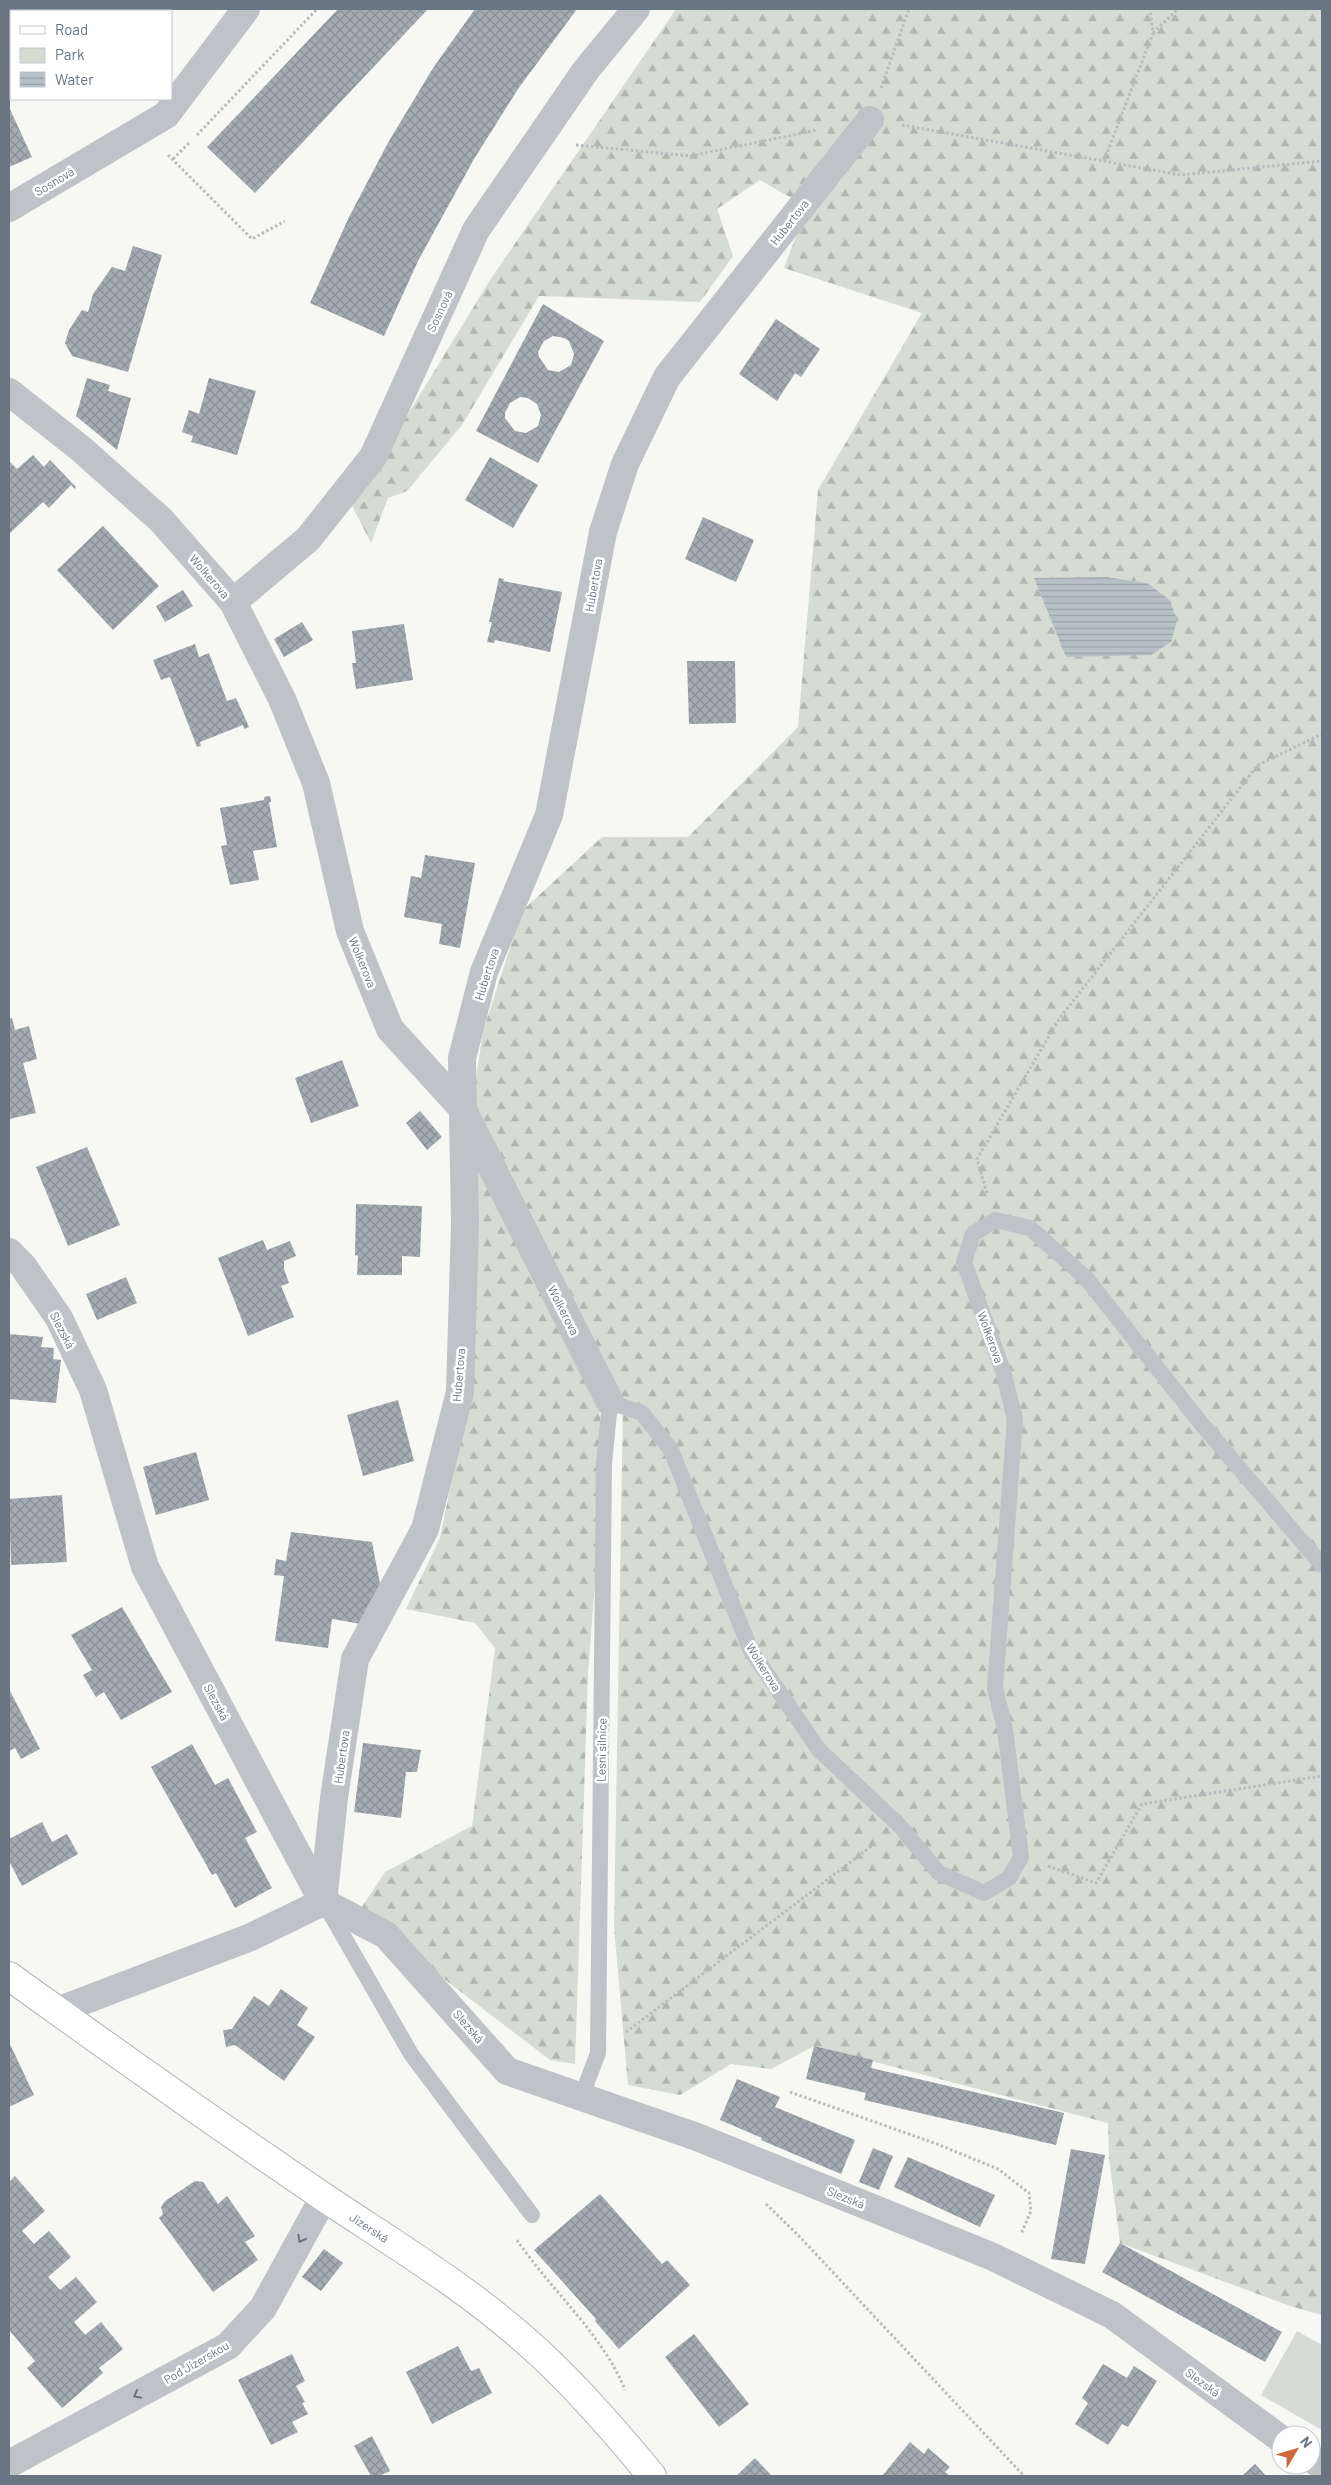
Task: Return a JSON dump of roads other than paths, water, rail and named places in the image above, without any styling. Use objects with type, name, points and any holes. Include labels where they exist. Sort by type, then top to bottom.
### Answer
[{"type":"street","name":"Sosnová","points":[[9,208],[166,116],[246,9]]},
{"type":"street","name":"Sosnová","points":[[233,602],[308,539],[373,457],[476,230],[586,70],[636,9]]},
{"type":"street","name":"Hubertova","points":[[323,1902],[334,1798],[355,1659],[425,1529],[460,1392],[465,1224],[462,1058],[484,972],[549,815],[603,532],[625,464],[667,377],[870,120]]},
{"type":"street","name":"Wolkerova","points":[[9,392],[80,448],[160,520],[233,602],[282,699],[316,783],[350,931],[390,1029],[462,1108],[610,1402]]},
{"type":"street","name":"Slezská","points":[[9,1252],[23,1266],[59,1318],[93,1390],[144,1567],[323,1902],[386,1935],[507,2071],[582,2095],[697,2137],[992,2256],[1112,2315],[1271,2432]]},
{"type":"street","points":[[57,2011],[251,1937],[323,1902]]},
{"type":"street","name":"Jizerská","points":[[9,1976],[324,2197],[447,2278],[527,2342],[570,2385],[652,2476]]},
{"type":"street","name":"Pod Jizerskou","points":[[9,2464],[228,2346],[263,2308],[324,2197]]},
{"type":"lane","name":"Wolkerova","points":[[610,1402],[642,1413],[672,1450],[750,1649],[819,1750],[899,1826],[939,1873],[984,1892],[1008,1878],[1021,1857],[1005,1729],[995,1688],[1015,1420],[1003,1371],[964,1262],[973,1234],[995,1220],[1030,1228],[1086,1278],[1200,1422],[1322,1565]]},
{"type":"lane","name":"Lesní silnice","points":[[582,2095],[598,2053],[604,1464],[610,1402]]},
{"type":"lane","points":[[323,1902],[411,2054],[532,2215]]},
{"type":"water","points":[[1107,577],[1147,583],[1170,600],[1177,621],[1171,642],[1151,655],[1066,657],[1034,578]]}]
